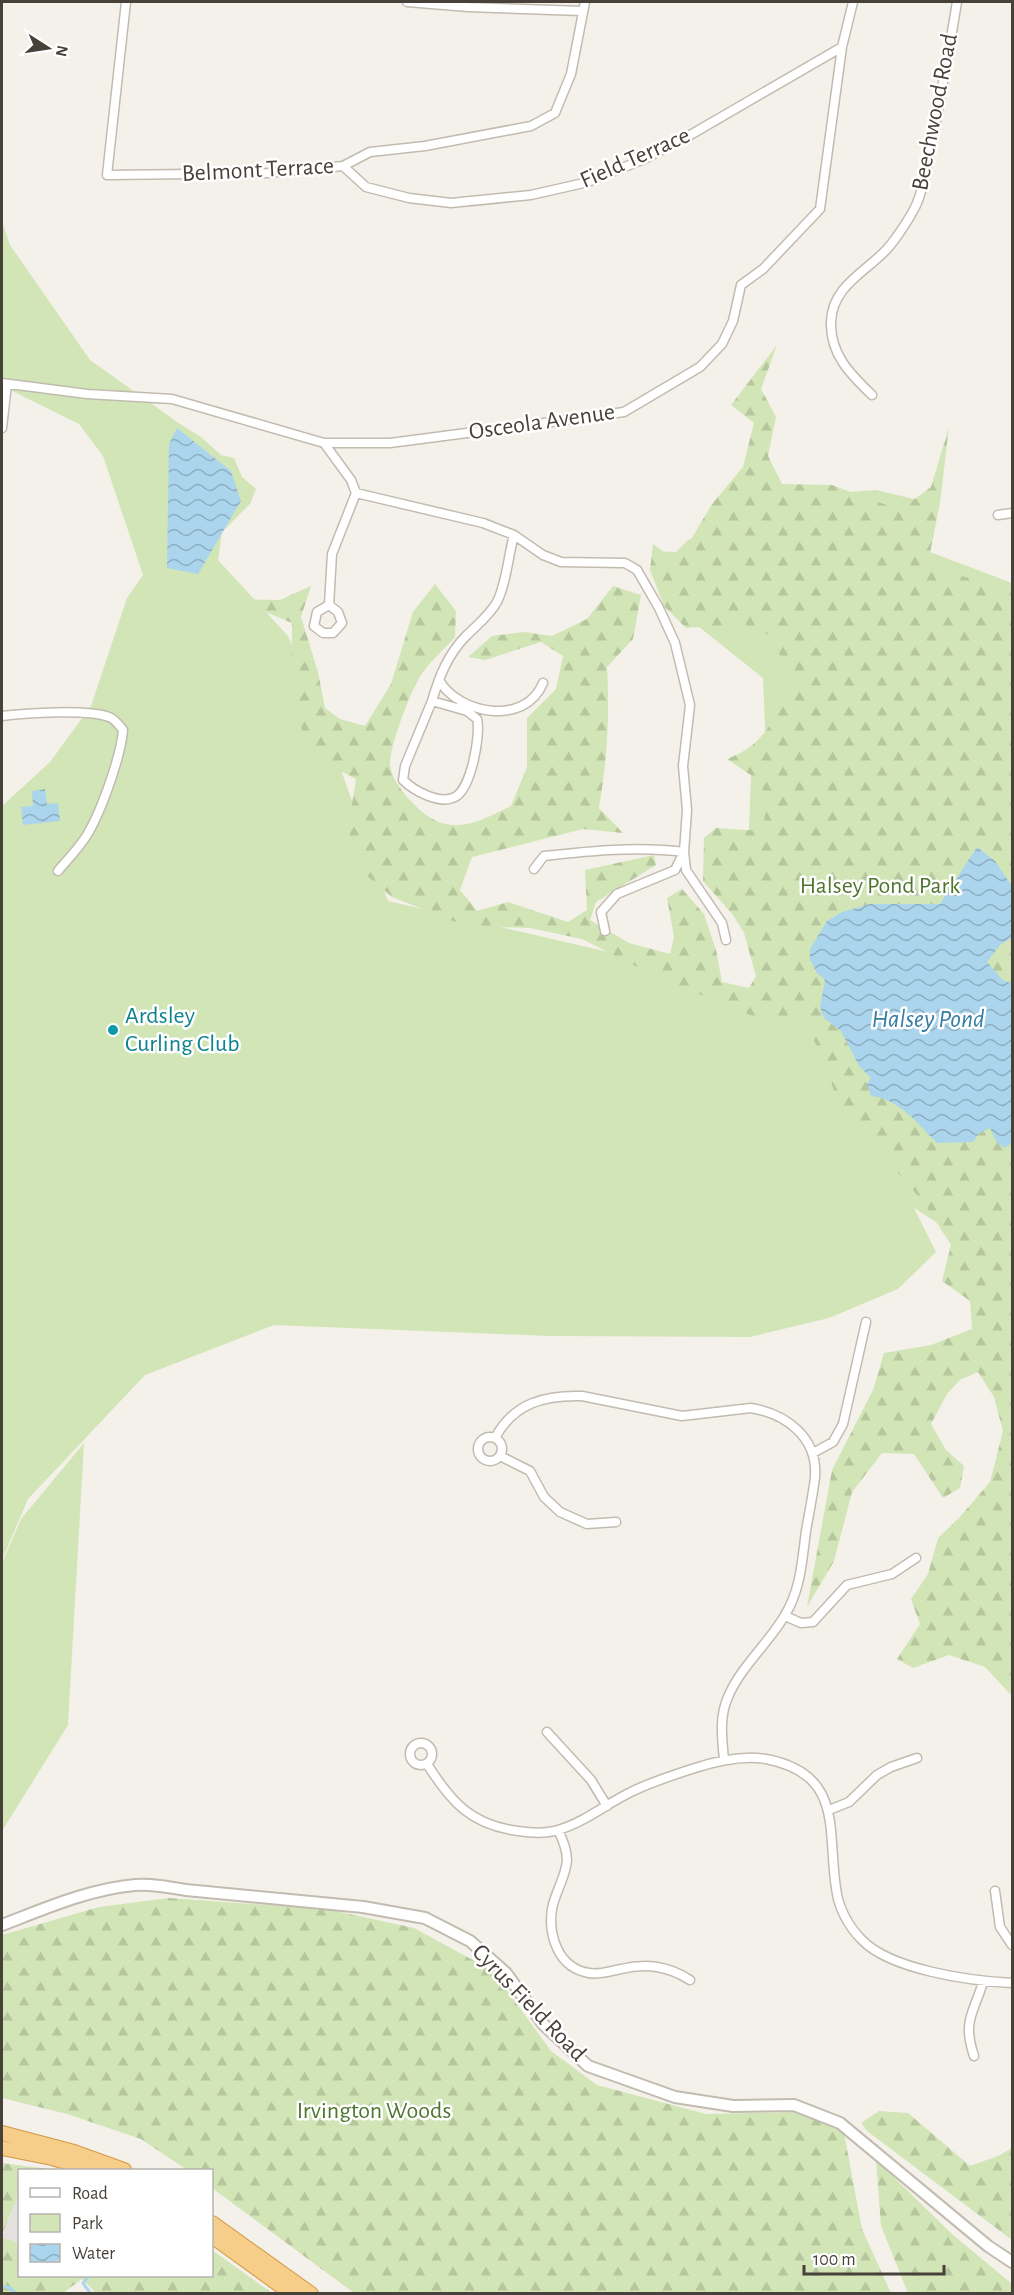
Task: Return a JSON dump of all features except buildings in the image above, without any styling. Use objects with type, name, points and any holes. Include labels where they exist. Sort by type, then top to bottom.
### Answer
[{"type":"highway","points":[[2,2133],[74,2152],[120,2169]]},
{"type":"highway","points":[[2,2148],[52,2157],[92,2169]]},
{"type":"highway","points":[[213,2224],[311,2294]]},
{"type":"highway","points":[[213,2237],[292,2294]]},
{"type":"street","name":"Belmont Terrace","points":[[126,2],[107,175],[268,173],[343,166],[370,152],[425,146],[531,126],[555,113],[571,74],[585,2]]},
{"type":"street","points":[[407,2],[468,7],[582,11]]},
{"type":"street","name":"Osceola Avenue","points":[[4,384],[87,394],[172,399],[324,444],[390,443],[624,412],[700,367],[722,344],[733,321],[741,285],[763,269],[820,209],[842,47],[853,2]]},
{"type":"street","name":"Beechwood Road","points":[[872,395],[850,374],[840,360],[831,321],[837,297],[848,283],[888,248],[917,203],[929,156],[957,2]]},
{"type":"street","name":"Field Terrace","points":[[343,166],[366,187],[409,198],[451,203],[531,195],[588,182],[644,159],[692,134],[842,47]]},
{"type":"street","points":[[2,428],[4,384]]},
{"type":"street","points":[[324,444],[351,480],[356,493],[332,555],[329,605]]},
{"type":"street","points":[[356,493],[483,523],[514,535],[543,555],[561,562],[625,563],[637,570],[659,608],[675,644],[690,705],[683,766],[687,810],[684,852],[686,870],[722,923],[726,939]]},
{"type":"street","points":[[998,515],[1012,513]]},
{"type":"street","points":[[432,701],[467,711],[477,719],[479,729],[470,773],[462,791],[453,798],[433,797],[416,790],[403,780],[405,766],[439,680],[453,651],[487,617],[497,600],[514,535]]},
{"type":"street","points":[[439,680],[445,691],[462,702],[492,712],[507,711],[526,703],[538,694],[543,683]]},
{"type":"street","points":[[2,716],[37,712],[97,715],[116,721],[123,730],[118,757],[96,819],[86,837],[58,871]]},
{"type":"street","points":[[534,869],[544,856],[577,852],[654,849],[684,852]]},
{"type":"street","points":[[605,931],[602,912],[617,894],[675,870],[684,852]]},
{"type":"street","points":[[813,1453],[832,1442],[843,1424],[866,1322]]},
{"type":"street","points":[[495,1438],[506,1419],[520,1408],[555,1397],[582,1396],[682,1416],[705,1415],[738,1409],[761,1410],[794,1425],[813,1453],[815,1477],[801,1570],[794,1599],[785,1616],[740,1676],[727,1699],[721,1722],[724,1760]]},
{"type":"street","points":[[495,1438],[502,1447],[500,1456],[497,1460],[485,1461],[478,1453],[478,1447],[482,1440],[495,1438]]},
{"type":"street","points":[[500,1456],[530,1471],[544,1497],[560,1512],[588,1524],[616,1522]]},
{"type":"street","points":[[785,1616],[801,1623],[813,1622],[847,1585],[892,1574],[916,1558]]},
{"type":"street","points":[[547,1732],[591,1780],[607,1806]]},
{"type":"street","points":[[427,1764],[453,1801],[481,1822],[531,1833],[558,1830],[655,1781],[724,1760],[759,1758],[791,1767],[813,1782],[825,1798],[829,1810],[838,1899],[844,1916],[864,1942],[882,1954],[917,1968],[983,1982],[1012,1983]]},
{"type":"street","points":[[829,1810],[849,1802],[877,1775],[891,1767],[917,1758]]},
{"type":"street","points":[[558,1830],[565,1845],[567,1863],[552,1908],[551,1928],[552,1938],[561,1957],[572,1967],[591,1973],[648,1965],[673,1970],[690,1980]]},
{"type":"street","name":"Cyrus Field Road","points":[[2,1925],[97,1892],[135,1885],[363,1907],[425,1918],[470,1941],[506,1972],[543,2024],[588,2066],[675,2097],[734,2106],[794,2105],[825,2116],[840,2123],[988,2246],[1012,2262]]},
{"type":"street","points":[[995,1892],[1000,1927],[1012,1945]]},
{"type":"street","points":[[974,2055],[968,2033],[969,2017],[983,1982]]},
{"type":"green space","name":"Halsey Pond Park","points":[[2,221],[10,245],[90,360],[201,437],[221,455],[234,458],[242,477],[256,489],[250,504],[222,532],[218,560],[288,636],[332,745],[388,901],[660,964],[765,1007],[746,906],[751,776],[766,749],[763,678],[673,606],[654,551],[676,552],[688,540],[698,536],[850,492],[876,490],[931,503],[930,552],[1012,583],[1012,1181],[942,1226],[914,1208],[936,1252],[898,1289],[829,1318],[750,1337],[550,1336],[274,1325],[145,1375],[28,1499],[2,1560],[2,806],[50,762],[91,706],[127,598],[143,575],[103,456],[79,424],[2,386]]},
{"type":"green space","name":"Halsey Pond Park","points":[[777,345],[761,389],[776,417],[768,456],[782,484],[832,485],[900,510],[931,487],[949,427],[940,503],[927,568],[1012,588],[1012,886],[995,861],[970,855],[940,904],[870,904],[842,912],[817,973],[825,980],[824,1018],[841,1031],[859,1066],[871,1078],[882,1097],[904,1111],[937,1143],[972,1142],[979,1133],[990,1128],[996,1141],[1004,1148],[1012,1143],[1012,1696],[985,1667],[949,1655],[913,1668],[897,1659],[920,1624],[911,1599],[928,1574],[938,1538],[990,1482],[1003,1431],[994,1397],[978,1372],[960,1380],[947,1394],[931,1424],[946,1450],[964,1466],[960,1488],[943,1498],[914,1454],[882,1453],[852,1492],[834,1561],[807,1607],[832,1470],[873,1390],[884,1353],[931,1345],[972,1329],[970,1301],[942,1281],[951,1245],[924,1203],[840,1106],[817,1046],[803,1023],[755,1017],[655,976],[582,939],[530,928],[466,926],[392,897],[360,870],[348,829],[356,779],[323,761],[303,734],[294,697],[292,623],[235,599],[280,600],[311,586],[301,617],[318,672],[325,708],[340,719],[365,726],[391,684],[413,612],[435,584],[456,611],[455,637],[419,678],[396,734],[390,765],[400,789],[423,812],[435,820],[459,825],[483,819],[511,806],[527,767],[527,718],[556,689],[563,656],[541,642],[485,660],[468,657],[492,636],[524,632],[552,636],[587,619],[613,586],[641,595],[633,639],[607,667],[607,738],[599,808],[623,833],[583,829],[472,857],[460,890],[477,911],[508,902],[568,922],[587,910],[585,870],[654,855],[656,865],[596,902],[590,920],[629,943],[670,954],[674,937],[667,898],[682,889],[704,914],[716,950],[722,982],[749,988],[756,976],[744,933],[733,915],[703,881],[704,838],[716,828],[762,831],[768,801],[758,780],[727,759],[752,745],[769,727],[776,716],[790,677],[771,636],[744,624],[686,628],[664,606],[650,570],[653,544],[672,558],[687,546],[712,504],[743,467],[754,423],[731,405]]},
{"type":"green space","points":[[1012,938],[1012,983],[1003,980],[987,962],[1002,944]]},
{"type":"green space","points":[[84,1443],[68,1725],[2,1831],[2,1563],[21,1519]]},
{"type":"green space","name":"Irvington Woods","points":[[168,1898],[326,1909],[414,1928],[493,1971],[551,2051],[597,2085],[706,2114],[801,2112],[844,2133],[862,2229],[891,2293],[354,2293],[213,2189],[213,2169],[186,2169],[141,2139],[67,2114],[2,2098],[2,1935],[99,1907]]},
{"type":"green space","points":[[879,2111],[908,2113],[970,2166],[998,2156],[1012,2148],[1012,2240],[867,2131],[861,2123]]},
{"type":"green space","points":[[876,2160],[952,2234],[1012,2284],[1012,2293],[908,2293],[881,2226]]},
{"type":"green space","points":[[2,2163],[49,2169],[18,2169],[18,2196],[2,2235]]},
{"type":"green space","points":[[2,2237],[18,2243],[18,2277],[213,2277],[213,2251],[272,2293],[96,2293],[82,2279],[63,2293],[2,2293]]},
{"type":"shaded area","points":[[18,2197],[18,2243],[2,2237]]},
{"type":"water","points":[[177,428],[231,471],[241,501],[198,574],[167,568],[169,444]]},
{"type":"water","points":[[45,789],[47,804],[58,803],[60,821],[23,825],[21,807],[33,806],[32,791]]},
{"type":"water","name":"Halsey Pond","points":[[977,847],[995,861],[1012,886],[1012,938],[1001,944],[987,962],[1003,980],[1012,983],[1012,1143],[1004,1148],[996,1141],[990,1128],[979,1133],[973,1142],[937,1143],[899,1107],[871,1096],[867,1084],[871,1078],[859,1066],[841,1031],[824,1018],[820,1007],[825,980],[817,973],[810,960],[810,949],[827,921],[842,912],[870,904],[940,904]]},
{"type":"waterway","points":[[88,2277],[83,2283],[91,2294]]},
{"type":"waterway","points":[[2,2286],[10,2288],[17,2294]]},
{"type":"place","name":"Ardsley Curling Club","points":[[113,1030]]}]
